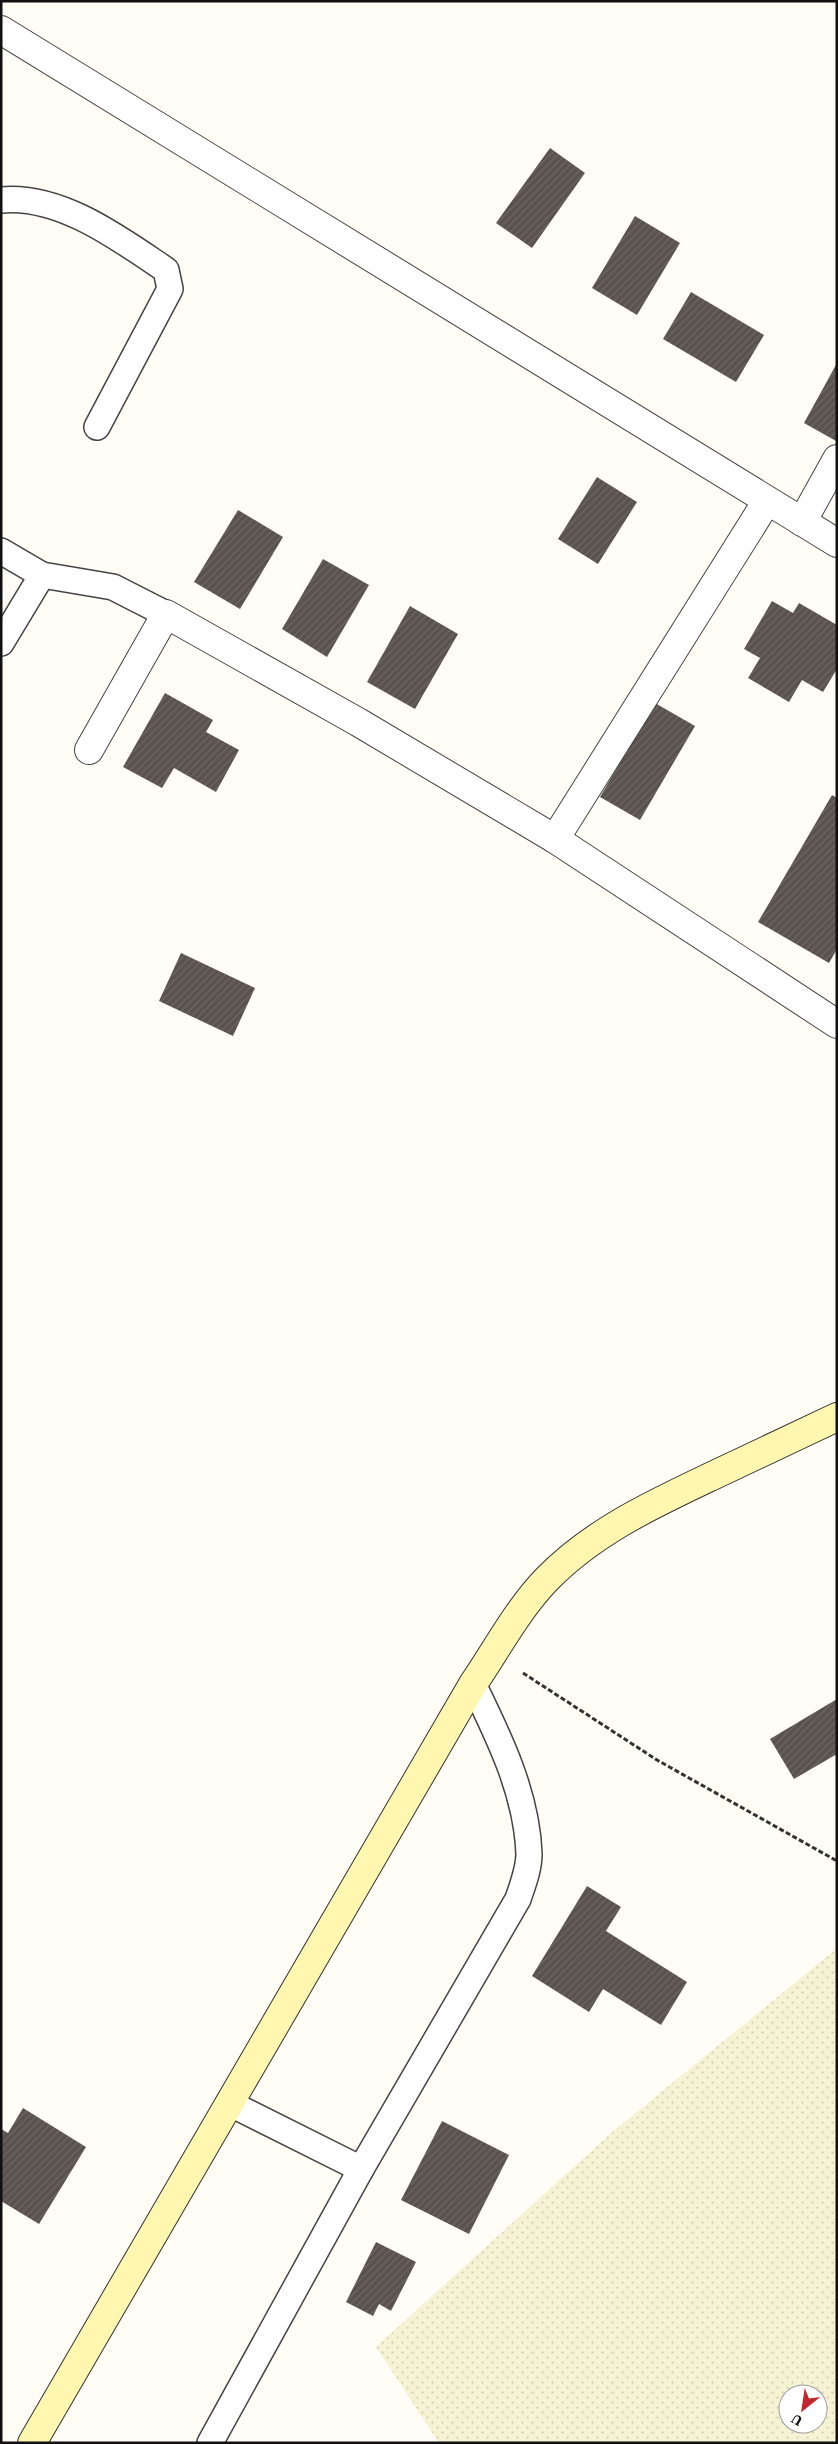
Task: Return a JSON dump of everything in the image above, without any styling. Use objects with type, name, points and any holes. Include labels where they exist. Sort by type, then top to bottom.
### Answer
[{"type":"street","points":[[1,30],[837,543]]},
{"type":"street","points":[[802,522],[837,459]]},
{"type":"street","points":[[554,839],[767,501]]},
{"type":"street","points":[[89,750],[166,614],[358,722],[554,839],[837,1024]]},
{"type":"street","points":[[32,2443],[473,1684],[512,1623],[547,1579],[608,1528],[651,1505],[837,1418]]},
{"type":"lane","points":[[1,200],[28,201],[64,211],[96,224],[166,270],[170,289],[97,427]]},
{"type":"lane","points":[[1,551],[42,575],[93,582],[113,587],[166,614]]},
{"type":"lane","points":[[1,643],[42,575]]},
{"type":"lane","points":[[210,2443],[361,2169],[518,1899],[529,1856],[521,1807],[504,1747],[473,1684]]},
{"type":"lane","points":[[229,2103],[361,2169]]},
{"type":"path","points":[[494,1653],[657,1760],[837,1861]]},
{"type":"shaded area","points":[[835,1950],[837,2443],[439,2443],[376,2347],[610,2134]]},
{"type":"building","points":[[550,148],[585,173],[532,248],[496,223]]},
{"type":"building","points":[[635,216],[680,243],[637,315],[592,288]]},
{"type":"building","points":[[691,292],[764,335],[736,382],[663,339]]},
{"type":"building","points":[[837,363],[837,440],[836,441],[804,423]]},
{"type":"building","points":[[597,477],[637,502],[598,564],[558,539]]},
{"type":"building","points":[[238,510],[283,537],[240,609],[194,582]]},
{"type":"building","points":[[323,559],[369,585],[327,657],[282,629]]},
{"type":"building","points":[[772,601],[793,613],[799,603],[837,625],[837,669],[823,692],[802,680],[789,702],[748,678],[760,658],[744,649]]},
{"type":"building","points":[[410,606],[458,634],[415,709],[367,682]]},
{"type":"building","points":[[165,693],[213,720],[206,732],[239,750],[216,792],[174,768],[162,788],[123,767]]},
{"type":"building","points":[[655,703],[695,726],[640,820],[600,797]]},
{"type":"building","points":[[832,795],[837,798],[837,949],[829,963],[758,922]]},
{"type":"building","points":[[181,953],[255,988],[233,1036],[159,1001]]},
{"type":"building","points":[[837,1699],[837,1754],[794,1779],[770,1739]]},
{"type":"building","points":[[587,1886],[621,1907],[606,1931],[687,1982],[661,2025],[603,1989],[589,2012],[532,1976]]},
{"type":"building","points":[[23,2108],[86,2147],[39,2224],[1,2201],[1,2129],[8,2133]]},
{"type":"building","points":[[442,2121],[509,2155],[469,2234],[401,2200]]},
{"type":"building","points":[[376,2242],[416,2262],[391,2311],[379,2304],[373,2316],[346,2302]]}]
